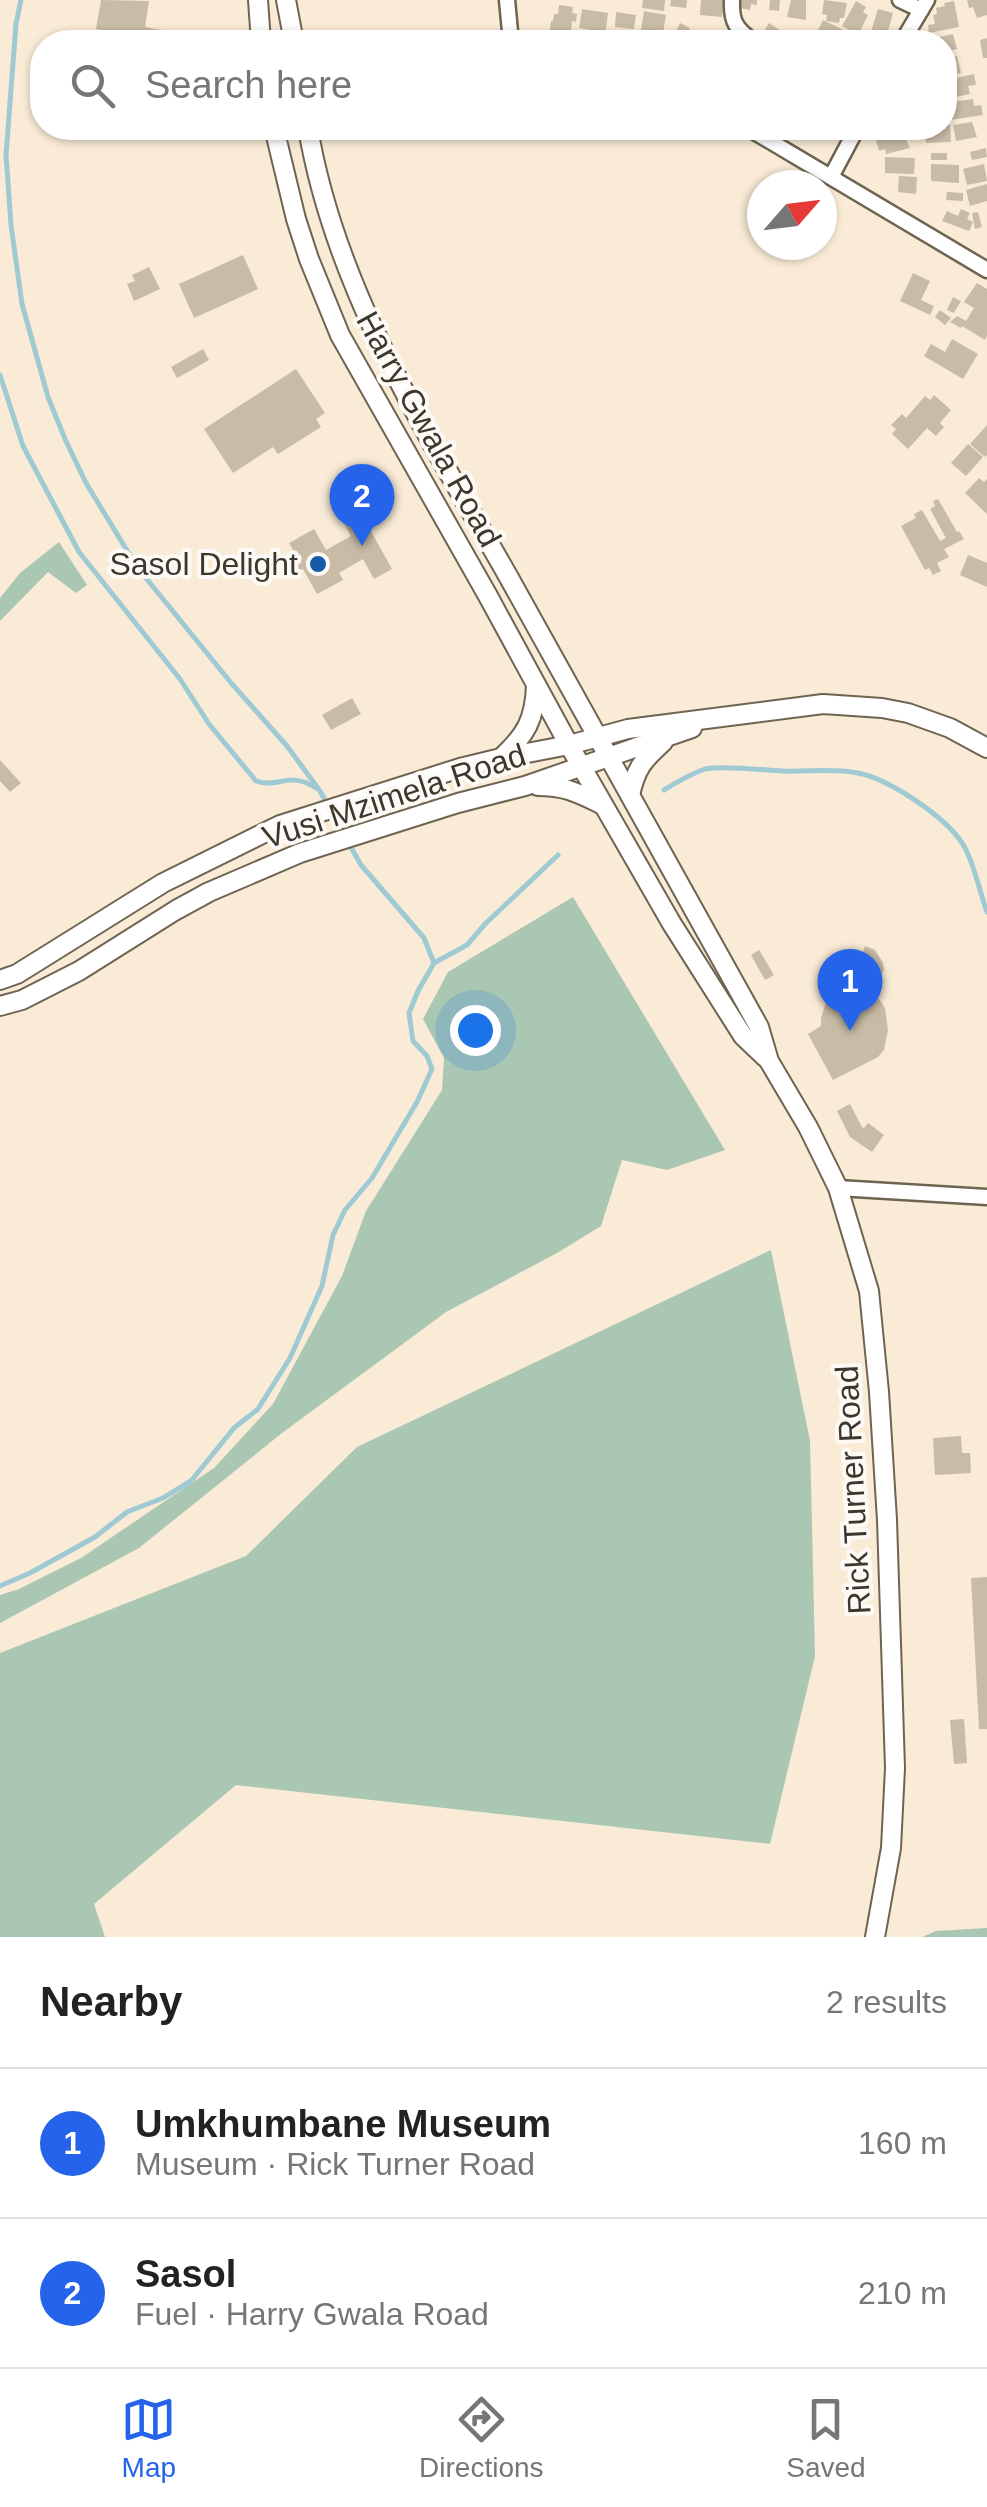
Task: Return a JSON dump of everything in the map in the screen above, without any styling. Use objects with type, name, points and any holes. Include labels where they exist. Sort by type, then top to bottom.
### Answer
[{"type":"main road","points":[[258,0],[261,30]]},
{"type":"main road","points":[[286,0],[292,30]]},
{"type":"main road","name":"Harry Gwala Road","points":[[277,140],[296,220],[340,335],[582,766]]},
{"type":"main road","name":"Harry Gwala Road","points":[[310,140],[332,225],[390,362],[608,756]]},
{"type":"main road","points":[[501,758],[516,745],[532,718],[536,683]]},
{"type":"main road","name":"Vusi Mzimela Road","points":[[0,980],[192,868],[280,825],[501,758],[569,746],[628,729],[808,705],[847,704],[934,721],[987,748]]},
{"type":"main road","name":"Vusi Mzimela Road","points":[[0,1006],[22,1000],[79,971],[209,892],[300,852],[458,802],[525,786],[710,720]]},
{"type":"main road","points":[[630,795],[639,767],[668,738]]},
{"type":"main road","name":"Rick Turner Road","points":[[608,756],[759,1027],[770,1061],[838,1188],[869,1291],[886,1520],[895,1768],[891,1848],[875,1937]]},
{"type":"main road","name":"Rick Turner Road","points":[[582,766],[672,924],[742,1036],[770,1061]]},
{"type":"main road","points":[[525,786],[571,789],[603,805]]},
{"type":"street","points":[[506,0],[510,30]]},
{"type":"street","points":[[732,0],[731,15],[741,30]]},
{"type":"street","points":[[900,0],[924,5],[909,30]]},
{"type":"street","points":[[768,140],[818,170]]},
{"type":"street","points":[[835,170],[851,140]]},
{"type":"street","points":[[837,182],[987,270]]},
{"type":"street","points":[[838,1188],[987,1197]]},
{"type":"green space","points":[[59,542],[87,585],[76,593],[48,572],[0,621],[0,598],[20,573]]},
{"type":"green space","points":[[573,897],[725,1150],[667,1170],[622,1160],[601,1226],[446,1312],[282,1433],[139,1548],[0,1623],[0,1595],[81,1558],[214,1468],[273,1404],[342,1276],[366,1211],[442,1090],[444,1058],[423,1019],[448,972]]},
{"type":"green space","points":[[771,1250],[810,1441],[815,1656],[770,1844],[236,1785],[94,1904],[105,1937],[0,1937],[0,1653],[246,1556],[357,1447]]},
{"type":"green space","points":[[987,1928],[987,1937],[922,1937],[936,1931]]},
{"type":"building","points":[[101,0],[149,1],[145,27],[161,30],[102,30],[96,29]]},
{"type":"building","points":[[643,0],[665,0],[664,11],[642,8]]},
{"type":"building","points":[[671,0],[687,0],[686,8],[670,6]]},
{"type":"building","points":[[701,0],[724,0],[722,17],[700,15]]},
{"type":"building","points":[[740,0],[757,0],[757,5],[751,4],[750,10],[739,8]]},
{"type":"building","points":[[770,0],[780,0],[779,11],[769,10]]},
{"type":"building","points":[[791,0],[806,0],[806,20],[787,17]]},
{"type":"building","points":[[824,0],[847,3],[839,23],[826,21],[827,15],[822,14]]},
{"type":"building","points":[[967,0],[987,0],[987,15],[977,18]]},
{"type":"building","points":[[856,1],[866,7],[863,12],[868,15],[860,30],[842,26]]},
{"type":"building","points":[[954,1],[959,27],[929,30],[928,25],[935,24],[936,8],[945,6],[944,3]]},
{"type":"building","points":[[559,5],[573,7],[572,13],[577,14],[571,30],[550,30],[554,14],[558,14]]},
{"type":"building","points":[[582,9],[608,13],[606,30],[579,28]]},
{"type":"building","points":[[878,9],[893,13],[888,30],[871,30]]},
{"type":"building","points":[[644,11],[666,15],[664,30],[641,30]]},
{"type":"building","points":[[616,12],[636,15],[634,29],[615,27]]},
{"type":"building","points":[[823,20],[844,30],[818,30]]},
{"type":"building","points":[[987,38],[987,58],[983,58],[980,40]]},
{"type":"building","points":[[974,74],[976,85],[968,86],[970,94],[957,97],[957,78]]},
{"type":"building","points":[[973,99],[974,106],[981,105],[983,115],[957,119],[957,101]]},
{"type":"building","points":[[972,122],[977,137],[956,141],[957,124]]},
{"type":"building","points":[[876,140],[906,140],[910,148],[886,154],[885,149],[879,151]]},
{"type":"building","points":[[926,140],[951,140],[951,142]]},
{"type":"building","points":[[986,148],[987,157],[972,160],[970,152]]},
{"type":"building","points":[[931,153],[947,153],[947,160],[931,160]]},
{"type":"building","points":[[885,157],[915,158],[914,174],[885,173]]},
{"type":"building","points":[[931,164],[959,165],[959,183],[931,181]]},
{"type":"building","points":[[984,164],[987,181],[967,185],[963,169]]},
{"type":"building","points":[[899,176],[917,177],[916,194],[898,192]]},
{"type":"building","points":[[987,184],[987,201],[970,206],[966,190]]},
{"type":"building","points":[[947,192],[963,193],[963,201],[946,200]]},
{"type":"building","points":[[961,209],[970,213],[967,219],[973,222],[969,231],[942,221],[947,211],[958,216]]},
{"type":"building","points":[[978,212],[982,227],[975,229],[972,213]]},
{"type":"building","points":[[243,255],[258,289],[194,318],[179,284]]},
{"type":"building","points":[[149,267],[160,289],[134,301],[127,284],[135,281],[132,275]]},
{"type":"building","points":[[913,273],[930,281],[921,300],[934,306],[930,315],[900,301]]},
{"type":"building","points":[[977,283],[987,289],[985,340],[950,322],[957,316],[966,321],[974,308],[964,302]]},
{"type":"building","points":[[953,297],[961,301],[954,313],[947,310]]},
{"type":"building","points":[[940,310],[951,318],[945,325],[935,317]]},
{"type":"building","points":[[952,339],[978,354],[963,379],[924,356],[931,344],[945,352]]},
{"type":"building","points":[[203,349],[209,360],[177,378],[171,367]]},
{"type":"building","points":[[296,369],[325,413],[316,419],[321,427],[278,454],[273,447],[233,473],[204,429]]},
{"type":"building","points":[[934,395],[951,410],[940,423],[944,427],[936,436],[927,428],[908,449],[892,434],[896,429],[891,425],[902,414],[906,418],[925,396],[930,400]]},
{"type":"building","points":[[987,425],[987,455],[985,457],[970,444]]},
{"type":"building","points":[[968,444],[983,457],[966,476],[951,463]]},
{"type":"building","points":[[979,478],[984,482],[987,479],[987,514],[965,493]]},
{"type":"building","points":[[938,499],[964,539],[944,549],[949,557],[937,563],[941,571],[933,575],[929,568],[925,570],[901,526],[922,510],[940,541],[946,538],[930,509]]},
{"type":"building","points":[[358,508],[392,569],[374,579],[363,559],[339,573],[343,580],[317,594],[303,569],[295,574],[287,560],[296,555],[289,543],[314,529],[326,550],[351,536],[341,517]]},
{"type":"building","points":[[968,555],[987,563],[987,587],[960,575]]},
{"type":"building","points":[[352,698],[361,714],[331,730],[322,715]]},
{"type":"building","points":[[0,760],[21,783],[10,792],[0,781]]},
{"type":"building","points":[[865,946],[875,950],[883,963],[879,978],[866,977],[858,969]]},
{"type":"building","points":[[759,950],[774,975],[765,980],[751,955]]},
{"type":"building","points":[[846,981],[861,983],[875,993],[885,1008],[888,1030],[884,1050],[878,1057],[833,1080],[808,1034],[821,1026],[830,990]]},
{"type":"building","points":[[850,1104],[862,1127],[868,1123],[884,1135],[872,1152],[850,1137],[837,1111]]},
{"type":"building","points":[[961,1436],[962,1453],[970,1453],[971,1473],[935,1475],[933,1438]]},
{"type":"building","points":[[987,1577],[987,1729],[979,1729],[971,1578]]},
{"type":"building","points":[[964,1719],[967,1763],[954,1764],[950,1720]]},
{"type":"waterway","points":[[21,0],[6,155],[22,304],[48,397],[86,483],[137,567],[287,746],[320,791],[343,833]]},
{"type":"waterway","points":[[0,375],[23,446],[79,552],[180,679],[209,724],[256,781],[298,780],[316,788]]},
{"type":"waterway","points":[[664,790],[712,768],[839,771],[871,777],[914,799],[952,830],[968,855],[987,912]]},
{"type":"waterway","points":[[0,1586],[95,1537],[127,1512],[163,1498],[191,1481],[234,1428],[258,1409],[290,1358],[322,1286],[333,1235],[345,1210],[372,1178],[417,1102],[432,1069],[427,1056],[413,1041],[409,1013],[434,963],[424,938],[361,865],[348,842]]},
{"type":"waterway","points":[[434,963],[467,945],[558,855]]},
{"type":"place","name":"Sasol","points":[[362,546]]},
{"type":"place","name":"Sasol Delight","points":[[318,564]]},
{"type":"place","name":"Umkhumbane Museum","points":[[850,1031]]}]
